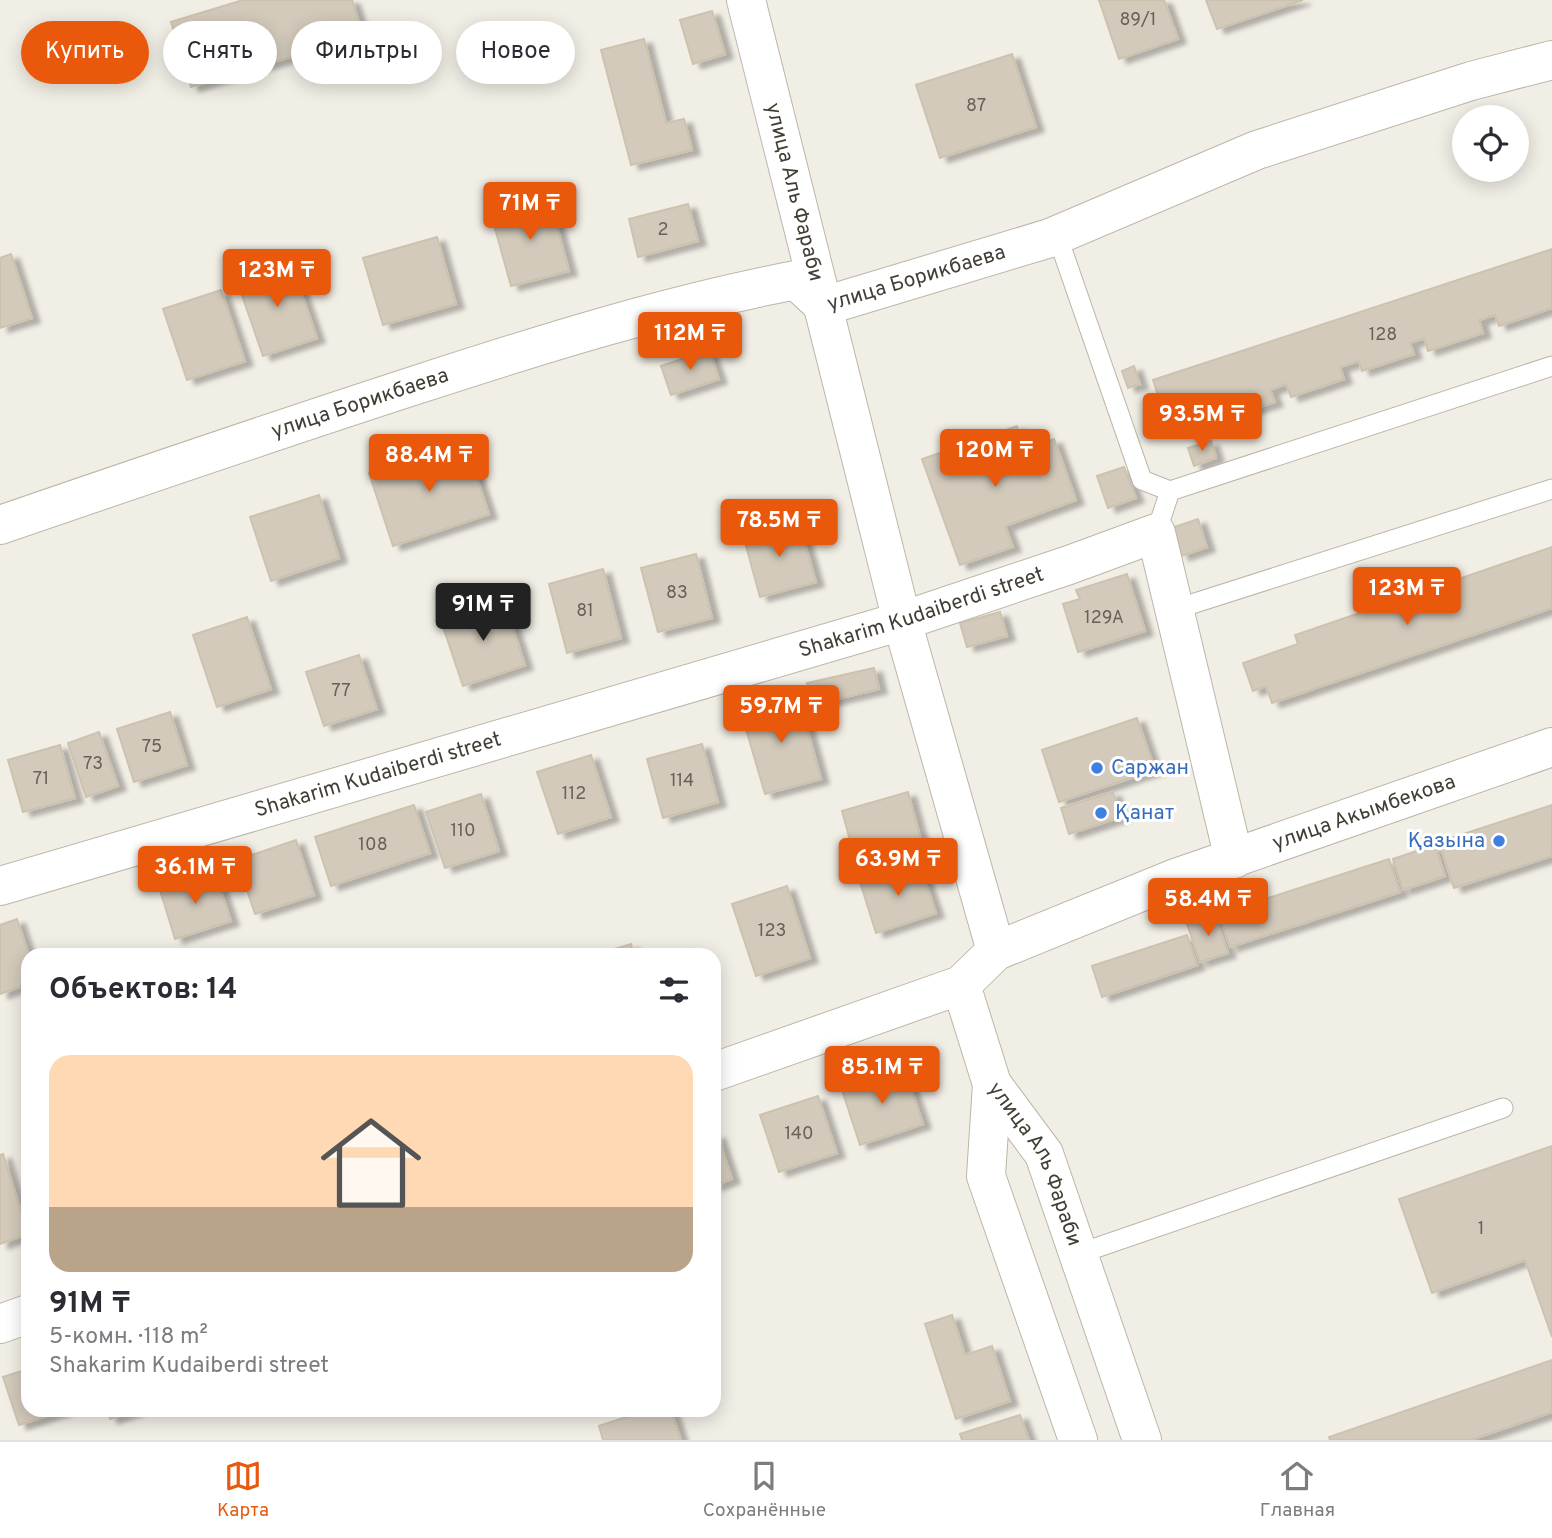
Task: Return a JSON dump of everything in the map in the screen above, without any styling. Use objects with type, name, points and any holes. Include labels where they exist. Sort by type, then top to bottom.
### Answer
[{"type":"street","name":"улица Аль Фараби","points":[[746,0],[902,621],[996,951]]},
{"type":"street","name":"улица Борикбаева","points":[[0,526],[227,446],[540,345],[727,293],[796,281],[824,306],[1057,235],[1257,150],[1471,81],[1552,60]]},
{"type":"street","name":"Shakarim Kudaiberdi street","points":[[0,886],[902,621],[1156,533]]},
{"type":"street","points":[[1156,533],[1234,859]]},
{"type":"street","name":"улица Акымбекова","points":[[721,1070],[961,985],[996,951],[1174,879],[1552,747]]},
{"type":"street","points":[[961,985],[992,1084]]},
{"type":"street","name":"улица Аль Фараби","points":[[992,1084],[1044,1154],[1142,1440]]},
{"type":"street","name":"улица Аль Фараби","points":[[992,1084],[986,1176],[1078,1440]]},
{"type":"street","points":[[0,1324],[21,1316]]},
{"type":"lane","points":[[1057,235],[1142,480],[1170,491],[1552,366]]},
{"type":"lane","points":[[1173,610],[1552,489]]},
{"type":"lane","points":[[1156,533],[1170,491]]},
{"type":"lane","points":[[1078,1254],[1503,1108]]},
{"type":"building","points":[[243,0],[352,0],[359,21],[291,21],[291,57],[277,61],[277,21],[174,21]]},
{"type":"building","points":[[1099,0],[1164,0],[1178,39],[1119,59]]},
{"type":"building","points":[[1206,0],[1303,0],[1217,29]]},
{"type":"building","points":[[712,11],[725,54],[693,64],[680,20]]},
{"type":"building","points":[[644,39],[666,123],[684,119],[692,150],[631,165],[601,50]]},
{"type":"building","points":[[1012,54],[1036,127],[940,158],[916,85]]},
{"type":"building","points":[[549,198],[569,271],[511,286],[491,214]]},
{"type":"building","points":[[688,204],[698,241],[638,257],[629,219]]},
{"type":"building","points":[[437,237],[456,304],[383,325],[363,258]]},
{"type":"building","points":[[1552,249],[1552,308],[1499,326],[1495,315],[1479,320],[1483,333],[1428,351],[1424,338],[1410,343],[1414,354],[1362,371],[1359,361],[1340,367],[1344,379],[1291,397],[1286,384],[1270,390],[1275,402],[1223,419],[1219,405],[1167,422],[1153,380]]},
{"type":"building","points":[[11,254],[32,318],[0,328],[0,258]]},
{"type":"building","points":[[291,263],[317,338],[263,356],[237,281]]},
{"type":"building","points":[[221,290],[245,361],[187,380],[163,309]]},
{"type":"building","points":[[709,350],[719,379],[671,395],[661,366]]},
{"type":"building","points":[[1134,366],[1140,384],[1128,388],[1122,371]]},
{"type":"building","points":[[1017,426],[1025,449],[1054,439],[1076,500],[1005,526],[1013,547],[960,565],[922,459]]},
{"type":"building","points":[[1211,441],[1216,458],[1194,466],[1188,448]]},
{"type":"building","points":[[465,442],[489,514],[393,546],[369,473]]},
{"type":"building","points":[[1124,467],[1136,498],[1108,508],[1097,476]]},
{"type":"building","points":[[319,495],[339,558],[271,581],[250,517]]},
{"type":"building","points":[[1198,519],[1207,547],[1181,556],[1172,528]]},
{"type":"building","points":[[798,520],[816,582],[760,597],[743,535]]},
{"type":"building","points":[[1552,547],[1552,608],[1272,703],[1266,686],[1253,691],[1243,663],[1298,644],[1295,635]]},
{"type":"building","points":[[696,554],[712,618],[658,632],[641,568]]},
{"type":"building","points":[[603,569],[621,638],[567,653],[549,584]]},
{"type":"building","points":[[1127,574],[1145,631],[1078,652],[1063,604],[1080,599],[1076,590]]},
{"type":"building","points":[[504,601],[525,665],[463,686],[441,621]]},
{"type":"building","points":[[1000,612],[1007,636],[967,647],[960,623]]},
{"type":"building","points":[[247,617],[271,689],[217,707],[193,635]]},
{"type":"building","points":[[359,655],[377,709],[324,726],[306,672]]},
{"type":"building","points":[[874,668],[879,689],[812,705],[807,683]]},
{"type":"building","points":[[798,696],[821,779],[765,794],[741,712]]},
{"type":"building","points":[[170,712],[187,765],[134,782],[117,729]]},
{"type":"building","points":[[1137,718],[1155,770],[1059,802],[1042,750]]},
{"type":"building","points":[[99,732],[118,786],[86,797],[68,743]]},
{"type":"building","points":[[702,744],[718,802],[663,818],[647,759]]},
{"type":"building","points":[[60,745],[75,798],[23,812],[8,760]]},
{"type":"building","points":[[591,755],[611,817],[558,834],[537,772]]},
{"type":"building","points":[[908,792],[922,844],[856,862],[842,811]]},
{"type":"building","points":[[1113,792],[1121,817],[1069,834],[1061,808]]},
{"type":"building","points":[[481,794],[499,851],[445,868],[426,812]]},
{"type":"building","points":[[414,805],[430,853],[331,886],[315,837]]},
{"type":"building","points":[[1552,805],[1552,856],[1454,888],[1439,842]]},
{"type":"building","points":[[296,840],[314,895],[255,914],[237,860]]},
{"type":"building","points":[[1435,845],[1445,876],[1403,890],[1393,859]]},
{"type":"building","points":[[1389,859],[1400,892],[1230,947],[1219,914]]},
{"type":"building","points":[[919,863],[936,913],[876,933],[860,882]]},
{"type":"building","points":[[215,873],[231,921],[175,939],[160,890]]},
{"type":"building","points":[[787,886],[810,958],[756,976],[732,904]]},
{"type":"building","points":[[1215,915],[1228,953],[1200,962],[1187,924]]},
{"type":"building","points":[[17,919],[26,948],[21,948],[21,986],[0,994],[0,925]]},
{"type":"building","points":[[1187,935],[1197,965],[1102,997],[1092,966]]},
{"type":"building","points":[[904,1067],[923,1124],[860,1145],[841,1087]]},
{"type":"building","points":[[818,1096],[837,1153],[779,1172],[760,1115]]},
{"type":"building","points":[[721,1146],[732,1179],[721,1183]]},
{"type":"building","points":[[1552,1146],[1552,1337],[1525,1260],[1432,1293],[1399,1199]]},
{"type":"building","points":[[3,1154],[21,1212],[21,1236],[0,1244],[0,1155]]},
{"type":"building","points":[[952,1315],[965,1355],[992,1346],[1010,1401],[956,1419],[925,1324]]},
{"type":"building","points":[[1552,1360],[1552,1412],[1471,1440],[1330,1440],[1329,1437]]},
{"type":"building","points":[[21,1371],[21,1417],[44,1417],[19,1425],[3,1377]]},
{"type":"building","points":[[1020,1415],[1029,1440],[962,1440],[960,1434]]},
{"type":"building","points":[[627,1417],[673,1417],[681,1440],[603,1440],[599,1426]]},
{"type":"place","name":"Саржан","points":[[1097,768]]},
{"type":"place","name":"Қанат","points":[[1101,813]]},
{"type":"place","name":"Қазына","points":[[1499,841]]}]
